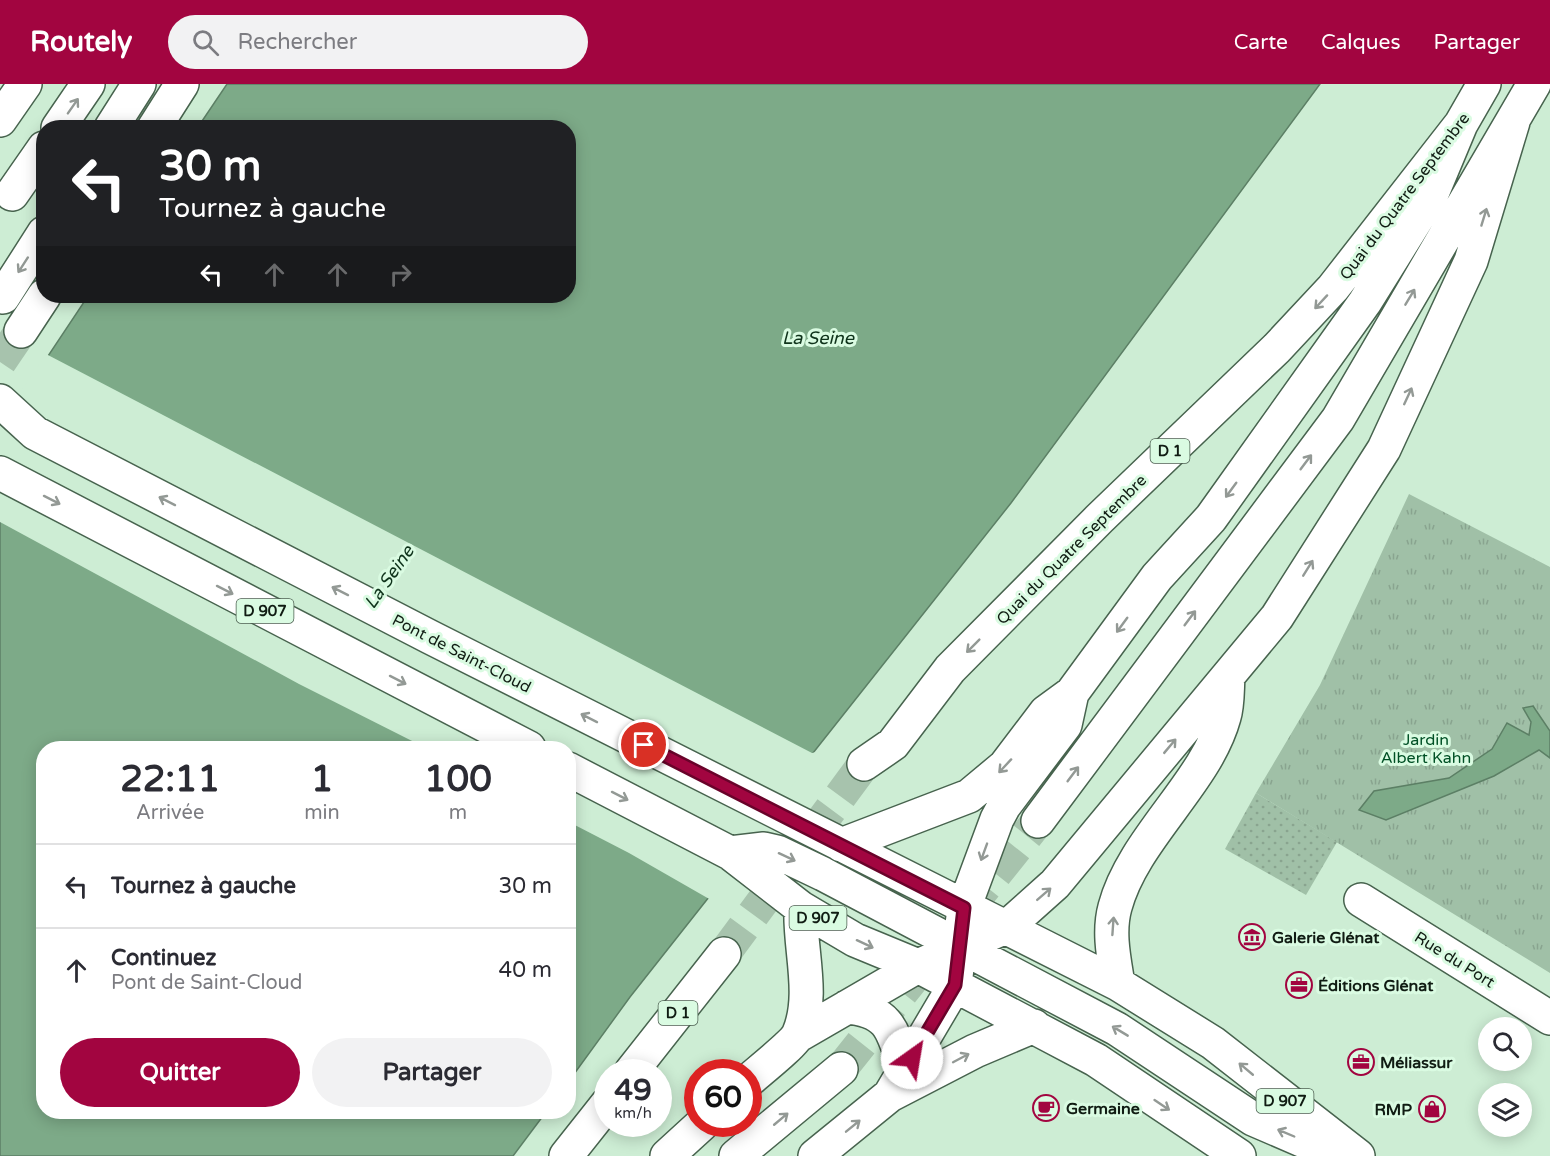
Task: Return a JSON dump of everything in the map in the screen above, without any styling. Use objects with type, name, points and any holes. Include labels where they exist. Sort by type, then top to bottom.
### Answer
[{"type":"main road","points":[[0,120],[25,84]]},
{"type":"main road","points":[[63,120],[88,84]]},
{"type":"main road","points":[[116,120],[139,84]]},
{"type":"main road","points":[[159,120],[182,84]]},
{"type":"main road","name":"Quai du Quatre Septembre","points":[[864,764],[893,744],[950,669],[1090,528],[1277,348],[1333,288],[1461,124],[1484,84]]},
{"type":"main road","points":[[1038,821],[1338,419],[1534,84]]},
{"type":"main road","points":[[762,1068],[799,1035],[847,1007],[918,966],[1008,926],[1055,884],[1277,617],[1384,449],[1471,261],[1513,122]]},
{"type":"main road","points":[[841,845],[969,796],[1005,766],[1046,712],[1072,693],[1157,577],[1211,518],[1365,302],[1431,196],[1461,124]]},
{"type":"main road","points":[[12,194],[36,160]]},
{"type":"main road","points":[[3,297],[36,245]]},
{"type":"main road","points":[[21,331],[39,303]]},
{"type":"main road","name":"Pont de Saint-Cloud","points":[[0,401],[35,433],[419,632],[841,845]]},
{"type":"main road","name":"D 907","points":[[0,473],[516,741]]},
{"type":"main road","points":[[1118,984],[1112,946],[1115,906],[1138,857],[1212,746],[1225,716],[1228,676]]},
{"type":"main road","points":[[815,1156],[898,1082],[955,985],[964,908],[997,819],[1065,725],[1072,693]]},
{"type":"main road","name":"D 907","points":[[576,773],[730,853],[801,908],[855,940],[918,966],[1096,1060],[1239,1156]]},
{"type":"main road","name":"D 907","points":[[841,845],[964,908],[1008,926],[1118,984],[1213,1042],[1358,1156]]},
{"type":"main road","points":[[730,853],[764,849],[777,852],[1117,1029],[1252,1119],[1340,1156]]},
{"type":"main road","name":"Rue du Port","points":[[1360,900],[1550,1018]]},
{"type":"main road","points":[[799,1035],[804,1009],[805,968],[800,930],[801,908]]},
{"type":"main road","name":"D 1","points":[[641,1059],[724,954]]},
{"type":"main road","points":[[847,1007],[871,1011],[885,1019],[893,1032],[898,1082]]},
{"type":"main road","points":[[898,1082],[1034,1026]]},
{"type":"main road","points":[[736,1156],[841,1069]]},
{"type":"main road","points":[[566,1156],[594,1121]]},
{"type":"main road","points":[[667,1156],[688,1137]]},
{"type":"green space","name":"Jardin Albert Kahn","points":[[1409,494],[1550,567],[1550,973],[1256,793],[1320,685]]},
{"type":"green space","points":[[1256,793],[1337,842],[1306,895],[1225,849]]},
{"type":"water","name":"La Seine","points":[[227,84],[1320,84],[1011,503],[813,753],[709,897],[630,997],[576,1071],[576,741],[36,741],[36,1119],[541,1119],[513,1156],[0,1156],[0,428],[83,303],[576,303],[576,120],[203,120]]},
{"type":"water","points":[[1533,706],[1550,731],[1550,758],[1539,750],[1494,776],[1386,820],[1359,810],[1374,791],[1449,778],[1492,749],[1507,723],[1529,735],[1531,722],[1523,708]]},
{"type":"pier","points":[[46,354],[812,753],[816,752],[711,900],[576,826],[576,741],[412,741],[299,684],[0,522],[0,422]]},
{"type":"tunnel","points":[[0,362],[21,331]]},
{"type":"tunnel","points":[[724,954],[864,764]]},
{"type":"tunnel","points":[[965,912],[1038,821]]},
{"type":"tunnel","points":[[841,1069],[926,962]]},
{"type":"place","name":"Galerie Glénat","points":[[1252,937]]},
{"type":"place","name":"Éditions Glénat","points":[[1299,985]]},
{"type":"place","name":"Méliassur","points":[[1361,1062]]},
{"type":"place","name":"Germaine","points":[[1046,1108]]},
{"type":"place","name":"RMP","points":[[1432,1109]]},
{"type":"route","points":[[644,745],[964,908],[955,985],[912,1058]]}]
